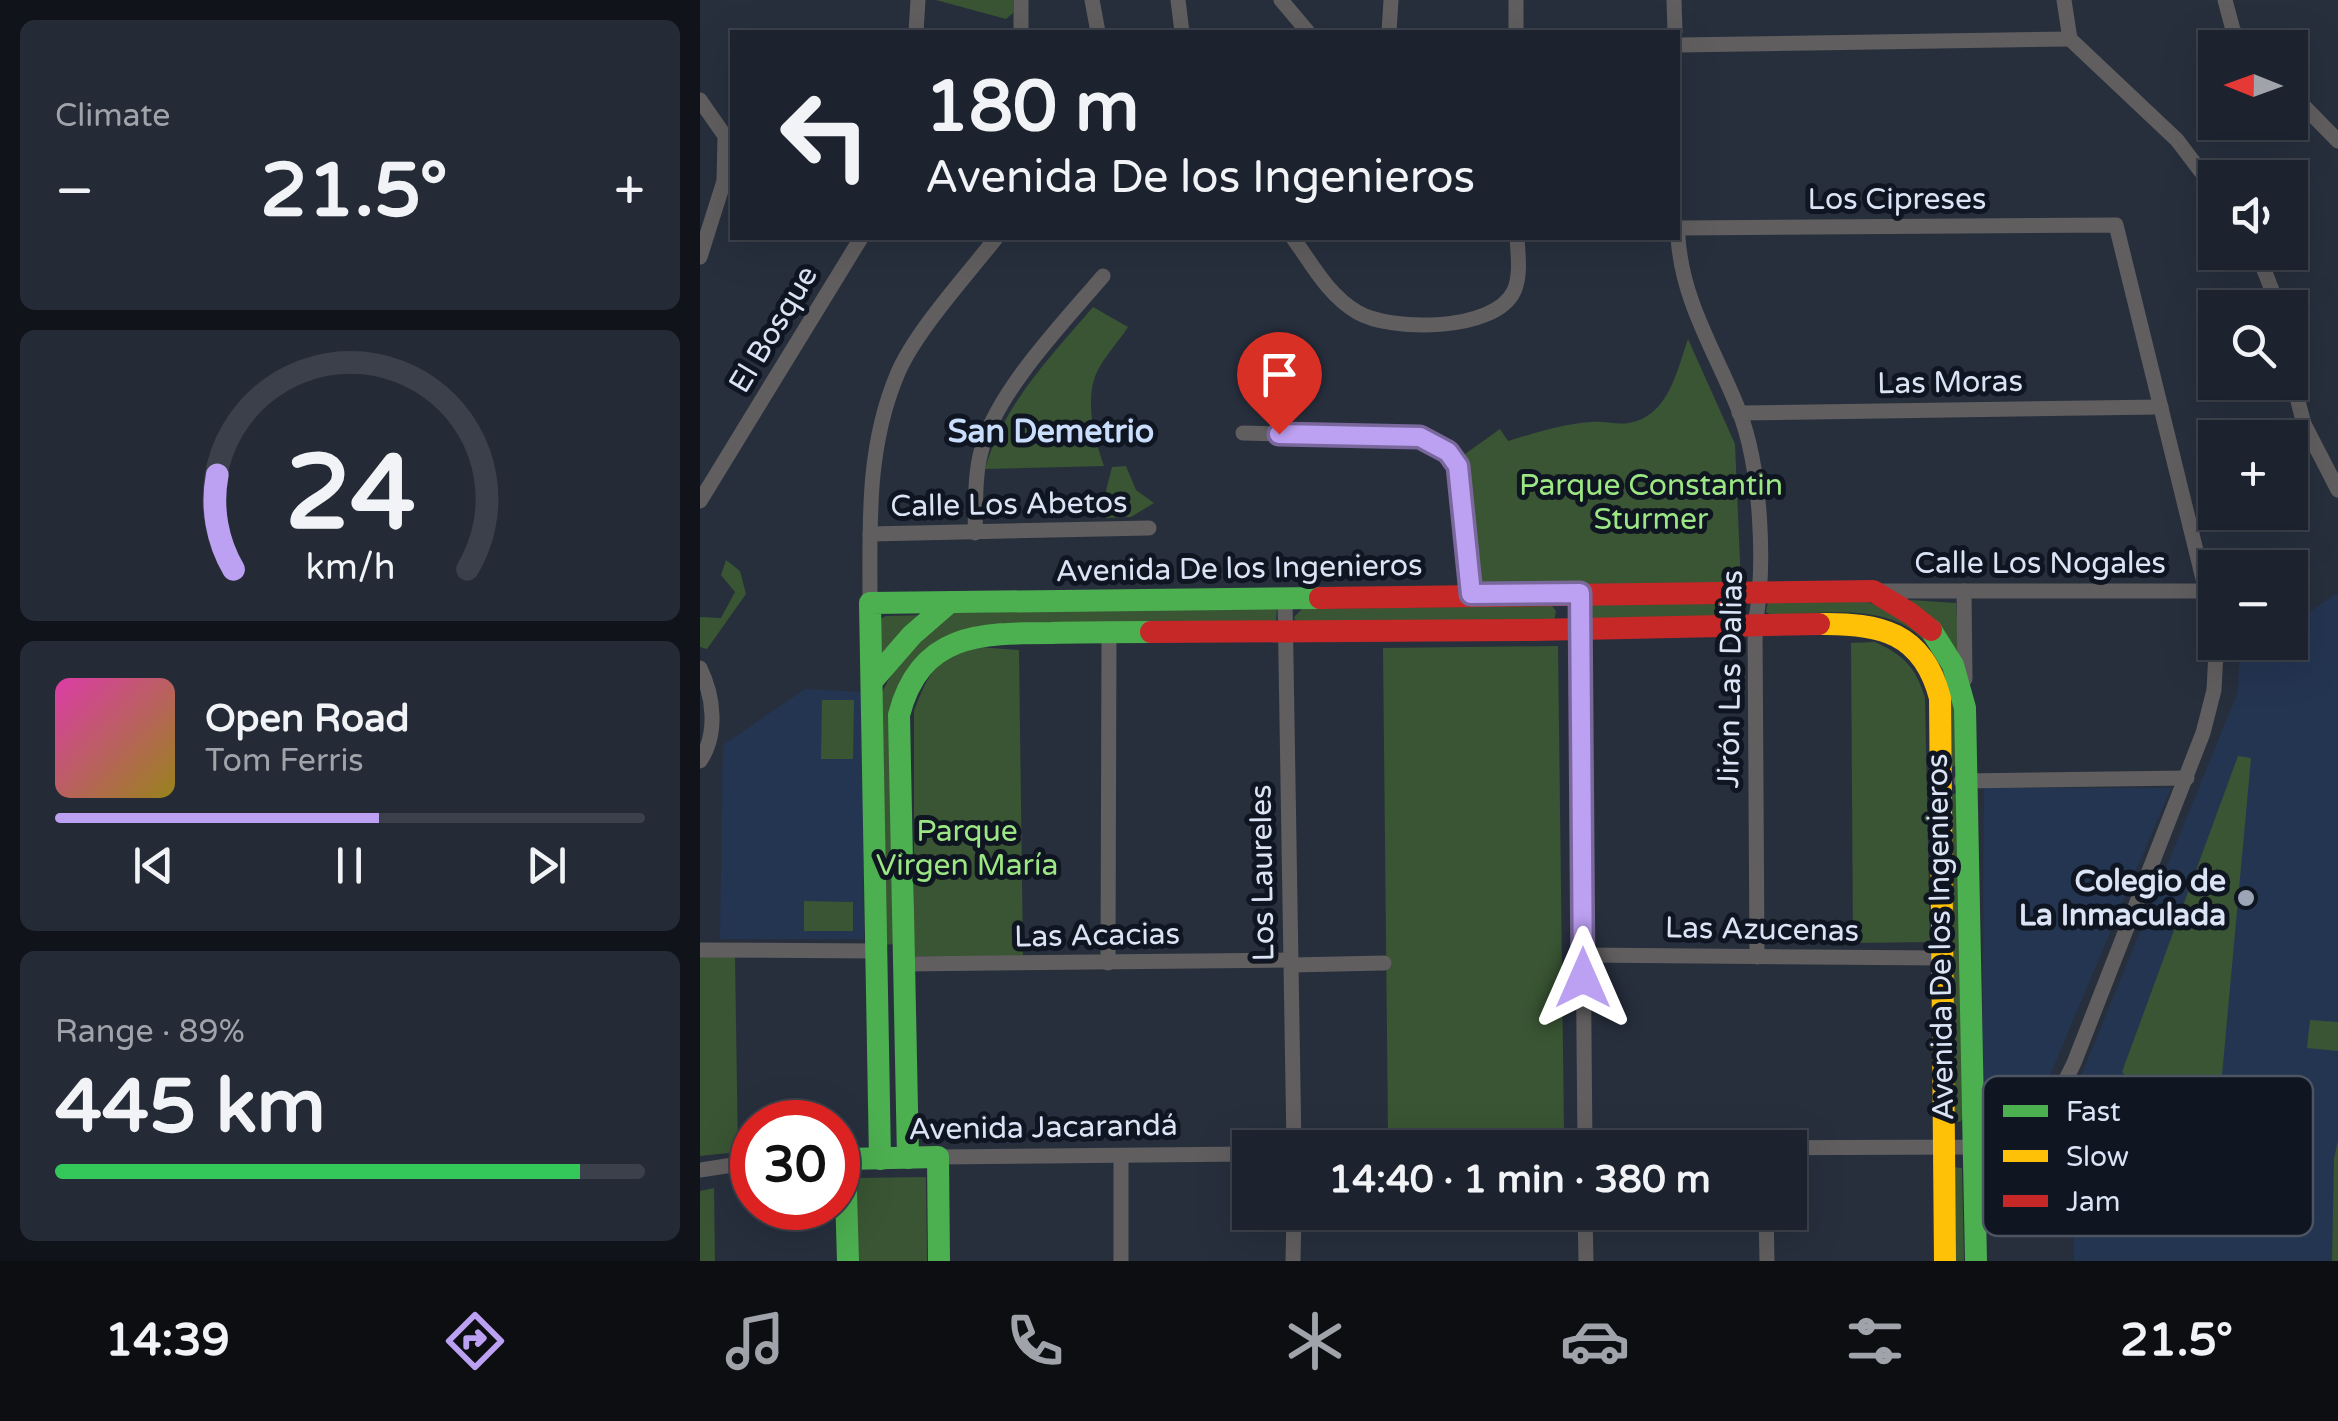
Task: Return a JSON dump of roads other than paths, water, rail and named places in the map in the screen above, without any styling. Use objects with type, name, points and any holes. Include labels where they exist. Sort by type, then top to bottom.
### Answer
[{"type":"street","points":[[916,30],[918,0]]},
{"type":"street","points":[[1021,30],[1022,0]]},
{"type":"street","points":[[1092,0],[1098,30]]},
{"type":"street","points":[[1178,0],[1182,30]]},
{"type":"street","points":[[1281,0],[1306,30]]},
{"type":"street","points":[[1389,30],[1391,0]]},
{"type":"street","points":[[1516,0],[1516,30]]},
{"type":"street","points":[[1674,0],[1675,30]]},
{"type":"street","points":[[2064,0],[2070,39],[2178,140],[2198,167]]},
{"type":"street","points":[[2226,0],[2226,14],[2234,30]]},
{"type":"street","points":[[1680,45],[2070,39]]},
{"type":"street","points":[[700,100],[725,136],[724,182],[700,257]]},
{"type":"street","points":[[2308,111],[2338,142]]},
{"type":"street","name":"Los Cipreses","points":[[1680,228],[2116,225],[2161,407]]},
{"type":"street","name":"El Bosque","points":[[700,501],[860,240]]},
{"type":"street","points":[[880,1158],[870,486],[878,431],[898,372],[938,311],[994,240]]},
{"type":"street","points":[[1293,240],[1334,296],[1362,316],[1393,324],[1438,325],[1478,318],[1513,292],[1518,240]]},
{"type":"street","name":"Jirón Las Dalias","points":[[1678,240],[1680,271],[1688,296],[1739,412],[1753,459],[1762,590],[1755,625],[1757,957]]},
{"type":"street","points":[[975,533],[977,471],[982,445],[995,416],[1045,344],[1103,276]]},
{"type":"street","points":[[2298,400],[2304,424],[2338,490]]},
{"type":"street","points":[[2161,407],[2198,558]]},
{"type":"street","name":"Las Moras","points":[[1739,412],[2161,407]]},
{"type":"street","points":[[1244,433],[1420,437],[1440,446],[1458,466],[1471,594]]},
{"type":"street","name":"Calle Los Abetos","points":[[870,534],[1149,528]]},
{"type":"street","points":[[1964,590],[1965,708]]},
{"type":"street","name":"Calle Los Nogales","points":[[1873,591],[2198,591]]},
{"type":"street","name":"Avenida De los Ingenieros","points":[[870,603],[1873,591],[1917,615],[1946,646],[1959,675],[1965,708],[1976,1261]]},
{"type":"street","points":[[1580,593],[1585,1130]]},
{"type":"street","name":"Los Laureles","points":[[1285,598],[1294,1130]]},
{"type":"street","points":[[872,681],[912,635],[950,602]]},
{"type":"street","name":"Avenida De los Ingenieros","points":[[908,1158],[899,715],[903,695],[927,658],[961,638],[989,632],[1580,630],[1860,623],[1880,626],[1912,645],[1927,661],[1940,698],[1944,1261]]},
{"type":"street","points":[[1108,963],[1109,634]]},
{"type":"street","points":[[2066,1076],[2187,778],[2214,690],[2216,660]]},
{"type":"street","points":[[700,668],[710,694],[712,722],[711,743],[700,761]]},
{"type":"street","points":[[1942,781],[2187,778]]},
{"type":"street","points":[[700,950],[877,951]]},
{"type":"street","name":"Las Azucenas","points":[[1583,955],[1941,958]]},
{"type":"street","name":"Las Acacias","points":[[904,964],[1384,963]]},
{"type":"street","points":[[1807,1147],[1983,1145]]},
{"type":"street","name":"Avenida Jacarandá","points":[[860,1159],[1232,1154]]},
{"type":"street","points":[[1121,1156],[1121,1261]]},
{"type":"street","points":[[938,1157],[939,1261]]},
{"type":"street","points":[[700,1170],[730,1165]]},
{"type":"street","points":[[846,1230],[848,1261]]},
{"type":"street","points":[[1294,1230],[1294,1261]]},
{"type":"street","points":[[1585,1230],[1586,1261]]},
{"type":"street","points":[[1766,1230],[1767,1261]]},
{"type":"place","name":"Colegio de La Inmaculada","points":[[2246,898]]},
{"type":"district","name":"San Demetrio","points":[[1051,431]]},
{"type":"park label","name":"Parque Constantin Sturmer","points":[[1651,502]]},
{"type":"park label","name":"Parque Virgen María","points":[[967,848]]}]
